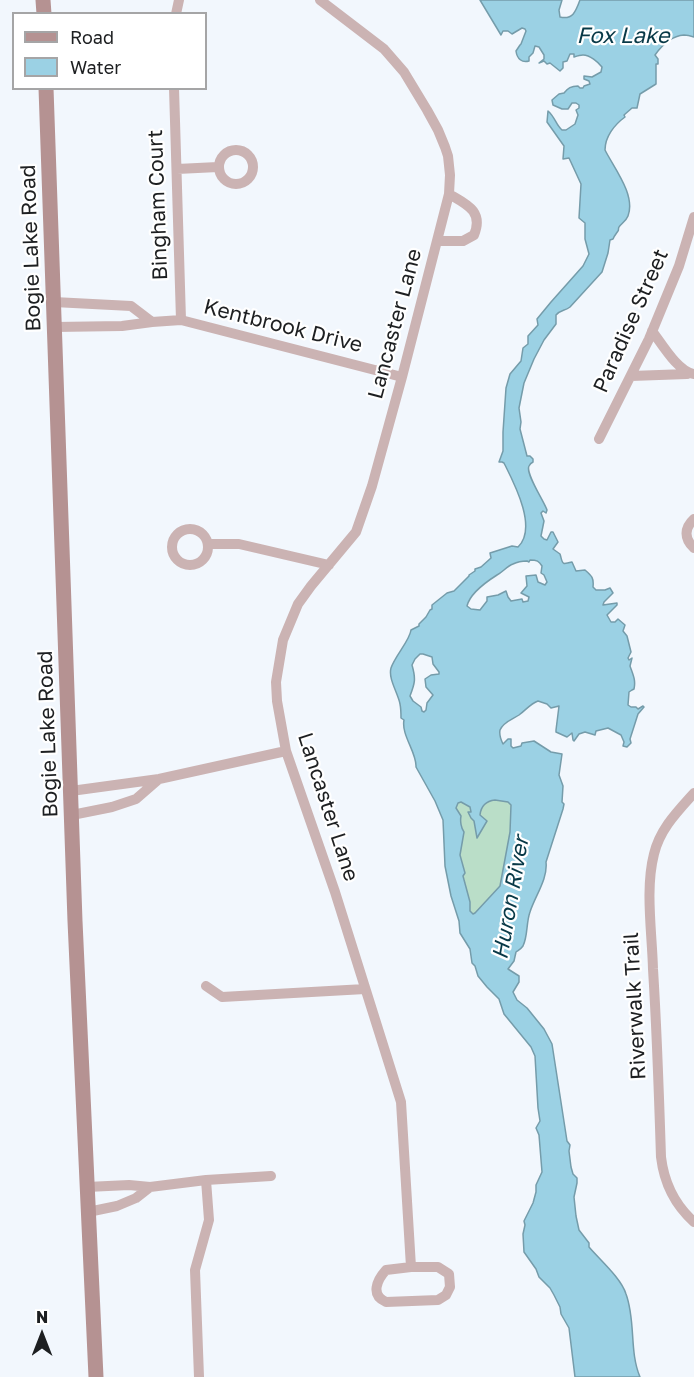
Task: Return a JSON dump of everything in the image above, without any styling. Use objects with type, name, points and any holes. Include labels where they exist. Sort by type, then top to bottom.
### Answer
[{"type":"main road","name":"Bogie Lake Road","points":[[46,90],[64,622],[96,1377]]},
{"type":"street","name":"Lancaster Lane","points":[[320,0],[384,49],[404,72],[438,130],[448,156],[450,175],[437,242],[372,486],[356,532],[310,586],[298,604],[283,640],[276,682],[286,751],[401,1102],[411,1267]]},
{"type":"street","name":"Bingham Court","points":[[174,90],[181,320]]},
{"type":"street","points":[[177,169],[218,167]]},
{"type":"street","name":"Lancaster Lane","points":[[437,242],[462,241],[474,235],[477,229],[475,212],[448,194]]},
{"type":"street","name":"Paradise Street","points":[[599,439],[652,331],[679,266],[694,217]]},
{"type":"street","points":[[54,302],[131,306],[152,322]]},
{"type":"street","name":"Kentbrook Drive","points":[[55,327],[122,326],[181,320],[402,377]]},
{"type":"street","points":[[652,331],[672,358],[691,374]]},
{"type":"street","points":[[631,376],[691,374]]},
{"type":"street","points":[[694,519],[687,527],[686,533],[687,539],[694,548]]},
{"type":"street","points":[[208,544],[239,544],[329,565]]},
{"type":"street","points":[[71,791],[159,779],[286,751]]},
{"type":"street","points":[[72,815],[112,807],[136,799],[159,779]]},
{"type":"street","name":"Riverwalk Trail","points":[[694,793],[676,812],[661,834],[654,853],[649,883],[661,1157],[664,1176],[669,1187],[679,1205],[694,1222]]},
{"type":"street","points":[[206,986],[222,998],[365,989]]},
{"type":"street","points":[[87,1187],[129,1185],[150,1187],[207,1180],[271,1176]]},
{"type":"street","points":[[199,1377],[195,1270],[209,1220],[207,1180]]},
{"type":"street","points":[[88,1212],[117,1206],[136,1198],[150,1187]]},
{"type":"street","points":[[411,1267],[438,1267],[449,1274],[450,1287],[446,1295],[438,1300],[386,1302],[381,1300],[377,1292],[378,1279],[386,1270],[411,1267]]},
{"type":"green space","points":[[495,800],[508,802],[511,805],[510,832],[500,886],[472,914],[460,855],[464,832],[461,816],[455,808],[461,802],[470,807],[477,836],[483,818],[480,815],[483,807]]},
{"type":"water","points":[[480,0],[562,0],[559,10],[560,17],[564,18],[573,14],[580,0],[694,0],[694,37],[684,35],[675,37],[661,48],[655,55],[658,59],[656,84],[640,94],[637,108],[632,108],[624,115],[625,117],[608,136],[605,150],[627,191],[630,208],[628,216],[610,240],[602,272],[570,307],[556,315],[556,324],[544,340],[524,383],[519,408],[520,429],[527,456],[533,459],[529,466],[530,475],[547,510],[546,513],[543,511],[541,513],[544,521],[541,536],[547,540],[553,532],[558,542],[553,549],[560,554],[563,563],[572,562],[576,571],[585,570],[592,577],[593,587],[596,590],[610,588],[613,593],[603,605],[617,603],[607,615],[611,622],[618,619],[625,625],[623,631],[627,636],[631,652],[628,658],[629,660],[632,658],[630,666],[635,686],[629,692],[628,705],[638,709],[644,707],[638,714],[630,739],[631,743],[627,747],[623,746],[621,735],[608,728],[596,731],[595,735],[585,732],[579,734],[574,741],[572,733],[567,737],[556,732],[559,706],[551,708],[538,701],[501,727],[500,732],[503,744],[511,739],[513,748],[521,746],[522,743],[534,741],[551,752],[562,754],[559,775],[563,786],[563,809],[546,862],[543,881],[529,916],[525,942],[516,952],[514,961],[508,969],[519,976],[519,982],[513,992],[517,1000],[527,1008],[544,1029],[552,1044],[567,1141],[570,1145],[571,1167],[577,1178],[574,1197],[579,1230],[589,1243],[589,1247],[620,1282],[626,1294],[640,1377],[575,1377],[569,1328],[550,1288],[539,1277],[524,1252],[524,1221],[533,1203],[536,1185],[542,1172],[539,1135],[536,1128],[540,1121],[535,1056],[531,1047],[504,1014],[499,999],[478,976],[472,963],[470,949],[460,933],[445,866],[443,820],[416,767],[390,672],[411,630],[419,626],[432,609],[432,605],[447,593],[454,591],[475,569],[481,567],[491,558],[490,553],[512,546],[518,547],[524,539],[526,529],[522,505],[504,463],[499,462],[503,451],[506,388],[510,374],[521,361],[523,348],[528,344],[528,336],[538,325],[537,319],[583,266],[589,254],[585,239],[585,223],[579,218],[581,184],[569,158],[563,159],[564,146],[547,122],[548,111],[562,130],[575,124],[578,115],[576,110],[579,105],[572,103],[568,109],[562,109],[553,105],[552,100],[572,87],[583,88],[590,84],[584,76],[592,77],[601,72],[602,67],[588,56],[574,57],[574,54],[570,54],[567,61],[563,62],[563,68],[560,71],[550,63],[547,64],[544,61],[539,63],[544,59],[544,55],[539,47],[535,46],[529,61],[522,61],[516,51],[521,44],[525,29],[522,28],[512,34],[503,31],[501,35]],"holes":[[[530,560],[541,564],[541,573],[547,582],[545,585],[538,582],[536,575],[526,576],[527,586],[521,593],[529,597],[528,601],[523,602],[522,599],[511,601],[506,591],[487,597],[487,601],[480,610],[467,606],[475,592],[488,581],[511,565]],[[420,654],[432,657],[433,664],[439,672],[425,679],[426,687],[433,695],[424,712],[410,696],[414,681],[412,665]],[[492,801],[508,802],[511,805],[510,832],[500,886],[473,914],[470,911],[460,855],[464,832],[461,816],[456,808],[461,802],[470,807],[471,812],[468,812],[474,821],[477,838],[487,821],[480,815],[484,804]]]},
{"type":"water label","name":"Fox Lake","points":[[623,36]]},
{"type":"water label","name":"Huron River","points":[[511,898]]}]
